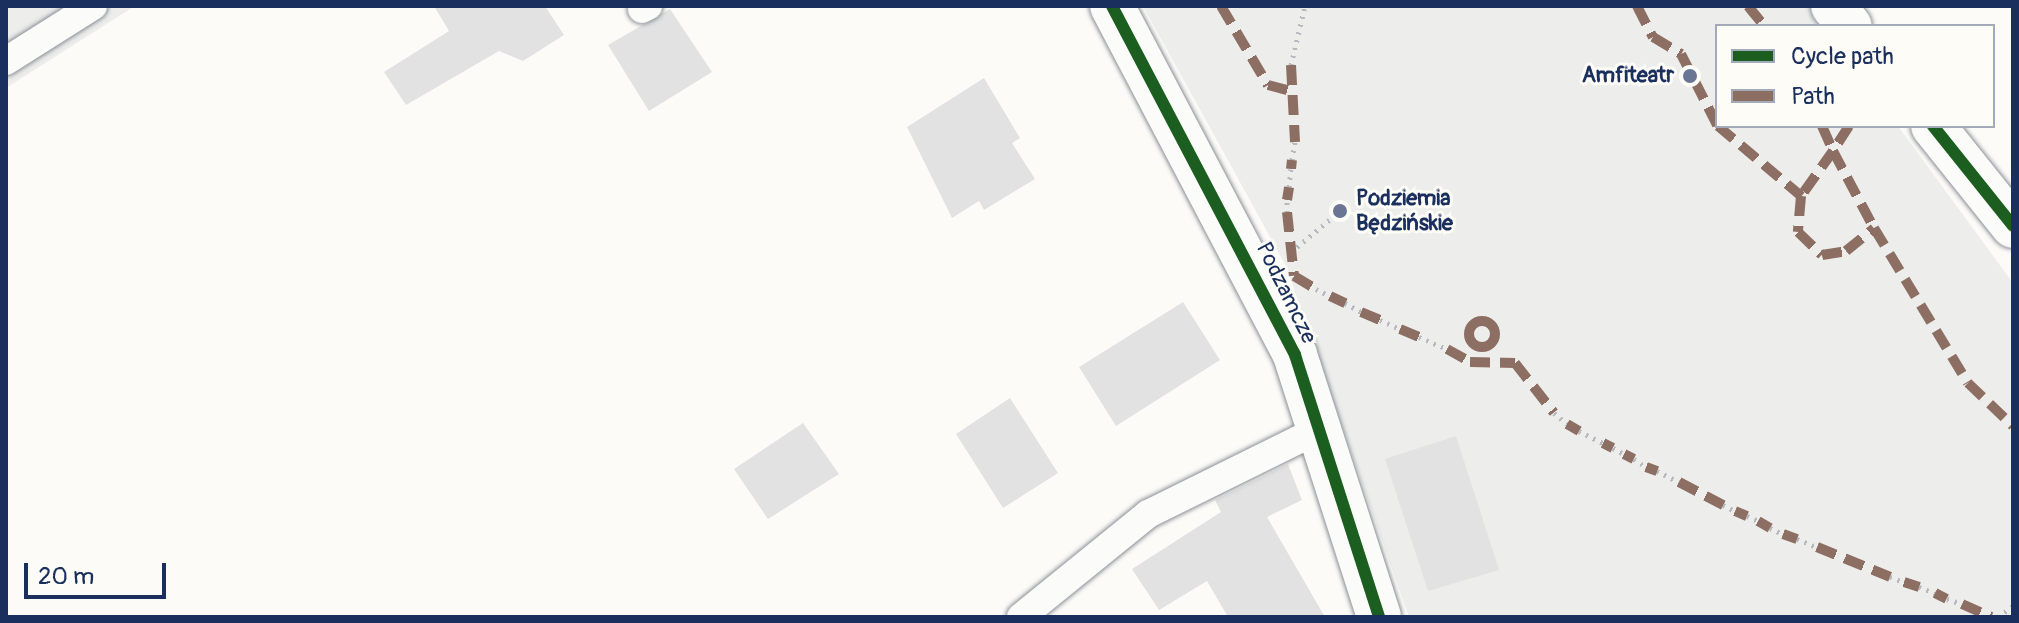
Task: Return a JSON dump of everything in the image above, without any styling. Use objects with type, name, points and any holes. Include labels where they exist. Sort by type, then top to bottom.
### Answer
[{"type":"street","name":"Podzamcze","points":[[1112,6],[1289,342],[1320,429],[1379,617]]},
{"type":"street","points":[[1833,6],[1848,24]]},
{"type":"street","points":[[1935,128],[2013,226]]},
{"type":"lane","points":[[6,61],[93,6]]},
{"type":"lane","points":[[1021,617],[1148,514],[1320,429]]},
{"type":"path","points":[[1291,65],[1305,6]]},
{"type":"path","points":[[1292,160],[1295,142]]},
{"type":"path","points":[[1289,187],[1291,169]]},
{"type":"path","points":[[1287,200],[1287,212]]},
{"type":"path","points":[[1291,253],[1340,211]]},
{"type":"path","points":[[1316,289],[1330,296]]},
{"type":"path","points":[[1345,303],[1361,312]]},
{"type":"path","points":[[1380,320],[1400,329]]},
{"type":"path","points":[[1419,337],[1447,349]]},
{"type":"path","points":[[1554,413],[1567,424]]},
{"type":"path","points":[[1579,431],[1603,443]]},
{"type":"path","points":[[1613,448],[1624,454]]},
{"type":"path","points":[[1634,459],[1646,467]]},
{"type":"path","points":[[1657,471],[1679,482]]},
{"type":"path","points":[[1723,505],[1735,511]]},
{"type":"path","points":[[1747,516],[1758,521]]},
{"type":"path","points":[[1770,528],[1783,534]]},
{"type":"path","points":[[1797,539],[1817,547]]},
{"type":"path","points":[[1890,577],[1904,582]]},
{"type":"path","points":[[1919,587],[1935,593]]},
{"type":"path","points":[[1947,599],[1962,604]]},
{"type":"path","points":[[1998,617],[2013,606]]},
{"type":"shaded area","points":[[6,6],[135,6],[6,88]]},
{"type":"shaded area","points":[[1143,6],[1810,6],[1824,24],[1715,24],[1715,128],[1899,128],[2013,283],[2013,617],[1409,617],[1286,266]]},
{"type":"building","points":[[434,6],[545,6],[564,35],[523,61],[499,51],[406,105],[384,72],[449,31]]},
{"type":"building","points":[[670,9],[712,72],[649,111],[608,45]]},
{"type":"building","points":[[984,78],[1020,138],[1012,143],[1035,179],[984,210],[979,201],[952,218],[907,127]]},
{"type":"building","points":[[1183,302],[1220,360],[1116,426],[1079,367]]},
{"type":"building","points":[[1010,398],[1058,473],[1003,508],[956,434]]},
{"type":"building","points":[[803,423],[839,474],[768,519],[734,469]]},
{"type":"building","points":[[1456,436],[1499,570],[1428,591],[1385,459]]},
{"type":"building","points":[[1288,464],[1302,500],[1267,517],[1325,617],[1228,617],[1207,581],[1159,610],[1132,569],[1221,512],[1215,500]]},
{"type":"marked path","points":[[1221,6],[1268,85],[1290,91]]},
{"type":"marked path","points":[[1637,6],[1653,37],[1681,54],[1715,121]]},
{"type":"marked path","points":[[1748,6],[1762,24]]},
{"type":"marked path","points":[[1291,65],[1295,142]]},
{"type":"marked path","points":[[1720,128],[1801,196]]},
{"type":"marked path","points":[[1823,128],[1833,151],[1801,196],[1798,232],[1822,255],[1846,251],[1874,228]]},
{"type":"marked path","points":[[1848,128],[1833,151],[1874,228],[1968,383],[2013,426]]},
{"type":"marked path","points":[[1291,169],[1292,160]]},
{"type":"marked path","points":[[1287,200],[1289,187]]},
{"type":"marked path","points":[[1287,212],[1294,276],[1316,289]]},
{"type":"marked path","points":[[1330,296],[1345,303]]},
{"type":"marked path","points":[[1361,312],[1380,320]]},
{"type":"marked path","points":[[1482,321],[1491,325],[1495,334],[1491,343],[1482,347],[1473,343],[1469,334],[1473,325],[1482,321]]},
{"type":"marked path","points":[[1400,329],[1419,337]]},
{"type":"marked path","points":[[1447,349],[1470,362],[1515,363],[1554,413]]},
{"type":"marked path","points":[[1567,424],[1579,431]]},
{"type":"marked path","points":[[1603,443],[1613,448]]},
{"type":"marked path","points":[[1624,454],[1634,459]]},
{"type":"marked path","points":[[1646,467],[1657,471]]},
{"type":"marked path","points":[[1679,482],[1723,505]]},
{"type":"marked path","points":[[1735,511],[1747,516]]},
{"type":"marked path","points":[[1758,521],[1770,528]]},
{"type":"marked path","points":[[1783,534],[1797,539]]},
{"type":"marked path","points":[[1817,547],[1890,577]]},
{"type":"marked path","points":[[1904,582],[1919,587]]},
{"type":"marked path","points":[[1935,593],[1947,599]]},
{"type":"marked path","points":[[1962,604],[1991,617]]},
{"type":"cycle path","points":[[1112,6],[1295,355],[1379,617]]},
{"type":"cycle path","points":[[1935,128],[2013,226]]},
{"type":"place","name":"Amfiteatr","points":[[1690,76]]},
{"type":"place","name":"Podziemia Będzińskie","points":[[1340,211]]}]
